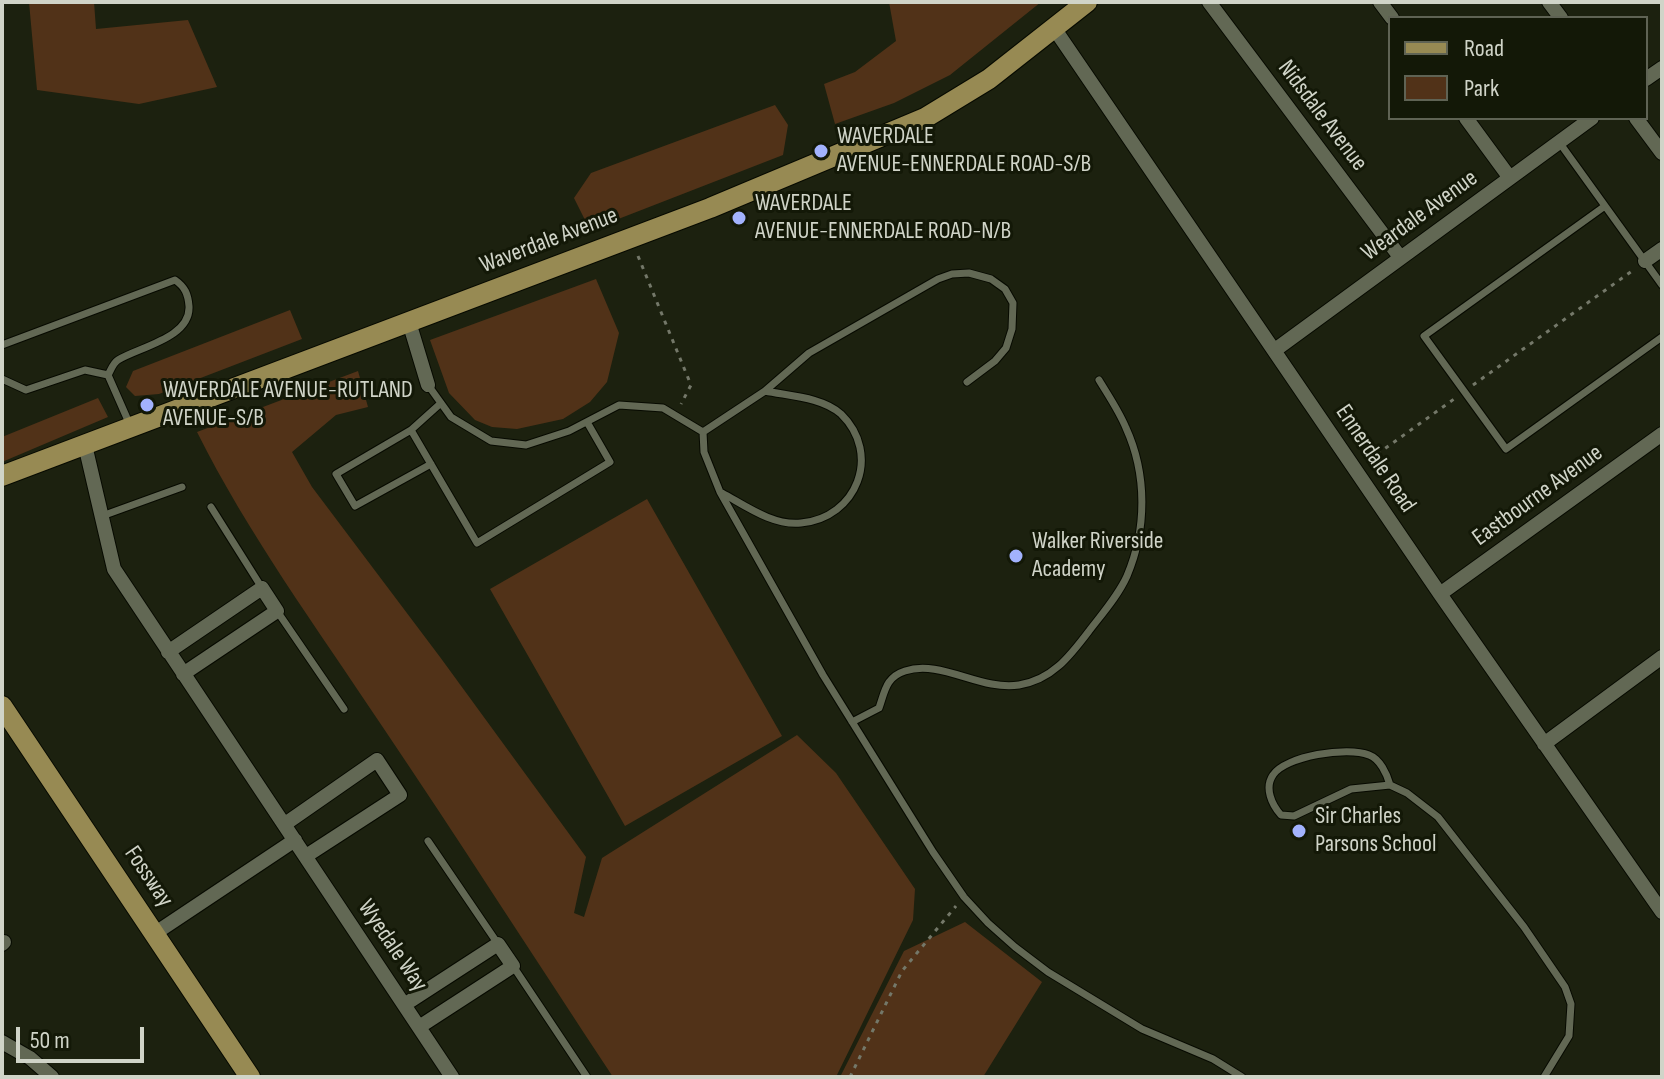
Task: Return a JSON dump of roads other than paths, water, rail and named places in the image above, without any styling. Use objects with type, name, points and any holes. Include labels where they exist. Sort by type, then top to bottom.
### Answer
[{"type":"main road","name":"Waverdale Avenue","points":[[2,476],[710,208],[925,118],[989,79],[1087,2]]},
{"type":"main road","name":"Fossway","points":[[2,706],[250,1077]]},
{"type":"street","name":"Nidsdale Avenue","points":[[1209,2],[1400,257]]},
{"type":"street","name":"Ennerdale Road","points":[[1054,28],[1544,744],[1657,893],[1662,912]]},
{"type":"street","points":[[1467,120],[1510,178]]},
{"type":"street","name":"Weardale Avenue","points":[[1275,350],[1589,120]]},
{"type":"street","points":[[1637,120],[1662,153]]},
{"type":"street","points":[[1645,261],[1662,249]]},
{"type":"street","points":[[409,322],[428,385]]},
{"type":"street","name":"Eastbourne Avenue","points":[[1440,594],[1662,434]]},
{"type":"street","name":"Wyedale Way","points":[[85,445],[114,569],[452,1077]]},
{"type":"street","points":[[168,652],[262,588],[277,611],[183,674]]},
{"type":"street","points":[[1544,744],[1662,657]]},
{"type":"street","points":[[285,824],[377,760],[400,795],[306,856]]},
{"type":"street","points":[[154,934],[295,840]]},
{"type":"street","points":[[404,1005],[498,944],[513,966],[419,1027]]},
{"type":"street","points":[[2,1042],[30,1058],[52,1077]]},
{"type":"lane","points":[[1559,142],[1662,285]]},
{"type":"lane","points":[[1605,206],[1424,336],[1506,449],[1662,337]]},
{"type":"lane","points":[[703,432],[765,391],[809,353],[952,274],[969,273],[991,279],[1005,289],[1013,303],[1012,329],[1006,348],[995,361],[967,382]]},
{"type":"lane","points":[[2,345],[175,280],[184,287],[189,317],[178,331],[115,361],[108,375]]},
{"type":"lane","points":[[2,379],[26,390],[85,370],[108,375]]},
{"type":"lane","points":[[108,375],[131,427]]},
{"type":"lane","points":[[852,722],[879,708],[889,681],[907,670],[926,668],[988,685],[1018,685],[1039,679],[1055,671],[1073,652],[1113,599],[1127,577],[1135,552],[1142,520],[1142,484],[1136,453],[1126,426],[1099,380]]},
{"type":"lane","points":[[428,385],[451,417],[491,441],[526,445],[569,431],[619,405],[663,408],[703,432]]},
{"type":"lane","points":[[720,492],[764,516],[802,523],[821,518],[841,507],[854,492],[861,474],[860,446],[841,415],[811,400],[765,391]]},
{"type":"lane","points":[[431,464],[355,506],[336,474],[411,430],[441,403]]},
{"type":"lane","points":[[411,430],[477,543],[610,462],[587,422]]},
{"type":"lane","points":[[703,432],[704,452],[720,492],[823,675],[964,897],[997,931],[1048,972],[1142,1029],[1213,1059],[1242,1077]]},
{"type":"lane","points":[[102,516],[182,487]]},
{"type":"lane","points":[[211,507],[262,588]]},
{"type":"lane","points":[[277,611],[344,709]]},
{"type":"lane","points":[[1390,785],[1384,770],[1370,755],[1340,752],[1309,757],[1281,767],[1271,777],[1269,791],[1273,806],[1281,815],[1294,816],[1351,789],[1390,785],[1407,793],[1438,817],[1524,927],[1565,987],[1571,1004],[1569,1036],[1544,1077]]},
{"type":"lane","points":[[428,841],[498,944]]},
{"type":"lane","points":[[513,966],[587,1077]]},
{"type":"place","name":"WAVERDALE AVENUE-ENNERDALE ROAD-S/B","points":[[821,151]]},
{"type":"place","name":"WAVERDALE AVENUE-ENNERDALE ROAD-N/B","points":[[739,218]]},
{"type":"place","name":"WAVERDALE AVENUE-RUTLAND AVENUE-S/B","points":[[147,405]]},
{"type":"place","name":"Walker Riverside Academy","points":[[1016,556]]},
{"type":"place","name":"Sir Charles Parsons School","points":[[1299,831]]}]
